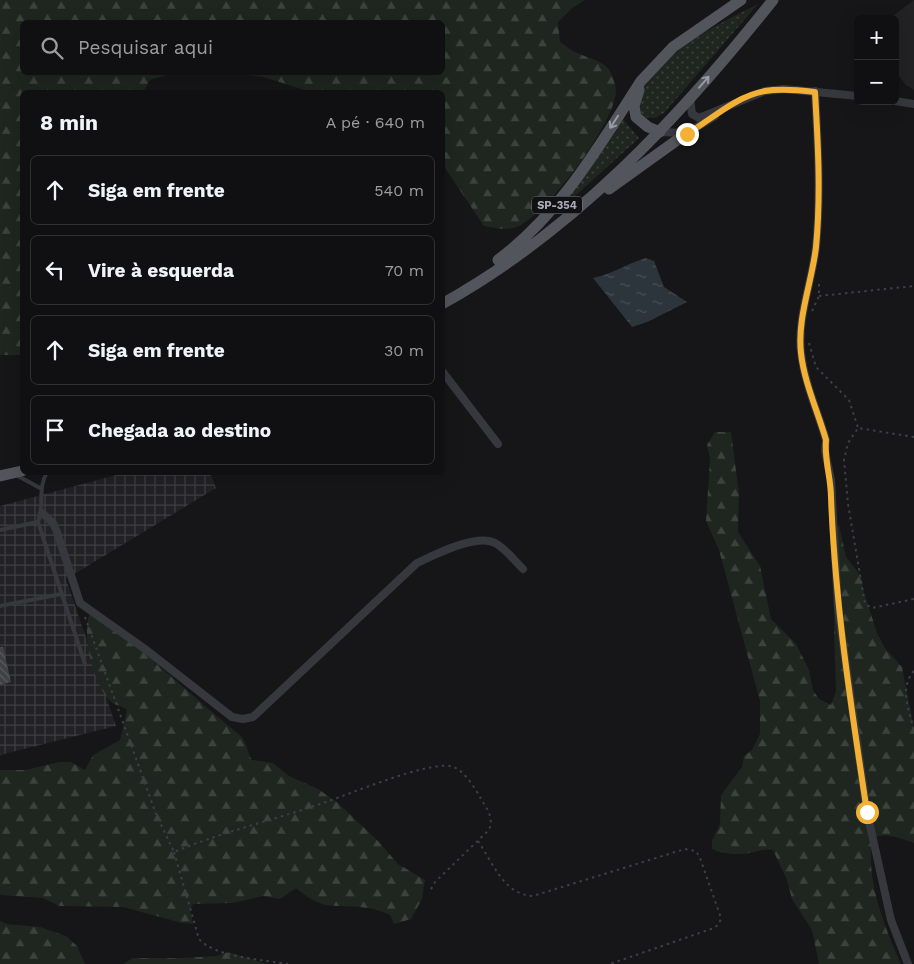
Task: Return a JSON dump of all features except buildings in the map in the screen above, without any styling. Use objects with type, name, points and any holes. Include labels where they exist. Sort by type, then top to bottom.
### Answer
[{"type":"main road","name":"SP-354","points":[[445,300],[520,243],[540,225],[562,200],[641,81],[673,47],[741,0]]},
{"type":"main road","name":"SP-354","points":[[445,301],[471,288],[537,242],[626,165],[660,132],[773,0]]},
{"type":"main road","points":[[641,81],[634,106],[636,117],[648,127],[660,132]]},
{"type":"main road","points":[[537,242],[557,231],[635,169],[687,134]]},
{"type":"main road","points":[[5,475],[20,471]]},
{"type":"street","points":[[660,132],[687,134],[722,110],[750,95],[765,91],[815,92],[854,96]]},
{"type":"street","points":[[815,92],[820,189],[812,270],[801,333],[801,351],[803,367],[826,440],[825,451],[831,480],[838,608],[867,812],[891,920],[908,964]]},
{"type":"street","points":[[690,98],[690,110],[695,116],[704,117],[722,110]]},
{"type":"street","points":[[899,102],[914,104]]},
{"type":"street","points":[[445,375],[498,444]]},
{"type":"street","points":[[42,513],[52,523],[56,532],[80,603],[145,649],[232,717],[243,719],[253,717],[417,563],[440,552],[483,540],[493,542],[507,551],[523,569]]},
{"type":"lane","points":[[5,475],[22,477],[40,488]]},
{"type":"lane","points":[[46,475],[40,488],[42,513],[38,522],[86,664]]},
{"type":"lane","points":[[0,530],[38,522]]},
{"type":"lane","points":[[0,606],[61,594]]},
{"type":"path","points":[[811,313],[819,296],[819,280],[812,270]]},
{"type":"path","points":[[819,296],[914,286]]},
{"type":"path","points":[[808,340],[816,367],[849,400],[858,428]]},
{"type":"path","points":[[858,428],[914,437]]},
{"type":"path","points":[[858,428],[848,443],[844,460],[848,504],[865,604],[872,608],[914,599]]},
{"type":"path","points":[[80,603],[156,814],[174,852],[199,939],[204,945],[217,951],[288,964]]},
{"type":"path","points":[[914,671],[909,676],[905,693],[914,730]]},
{"type":"path","points":[[174,852],[438,765],[457,768],[477,791],[491,816],[489,830],[435,882],[430,891]]},
{"type":"path","points":[[478,840],[507,886],[523,896],[533,896],[685,849],[696,851],[721,918],[719,924],[714,928],[610,964]]},
{"type":"shaded area","points":[[914,0],[914,90],[906,85],[899,75],[899,15],[894,15]]},
{"type":"shaded area","points":[[116,475],[211,475],[216,488],[66,579],[116,726],[0,755],[0,506]]},
{"type":"green space","points":[[0,0],[585,0],[572,8],[558,22],[560,42],[573,51],[600,62],[608,69],[613,77],[616,89],[613,105],[594,143],[565,183],[536,214],[519,226],[509,229],[484,226],[445,168],[445,90],[305,90],[263,77],[249,75],[445,75],[445,20],[20,20],[20,75],[167,75],[150,80],[144,90],[20,90],[20,355],[0,355]]},
{"type":"green space","points":[[758,4],[664,113],[655,118],[640,117],[639,98],[647,82],[659,67],[673,54],[707,31]]},
{"type":"green space","points":[[622,118],[639,138],[562,208]]},
{"type":"green space","points":[[715,432],[731,432],[739,494],[738,532],[760,566],[771,619],[796,644],[809,670],[813,690],[819,699],[831,705],[836,691],[834,628],[835,530],[839,525],[846,557],[861,576],[863,589],[877,633],[885,648],[902,667],[914,728],[914,843],[893,836],[877,837],[872,839],[871,855],[874,887],[878,903],[888,934],[901,964],[819,964],[812,930],[792,899],[787,880],[773,850],[767,849],[735,854],[712,849],[712,841],[720,824],[721,795],[742,767],[744,756],[752,750],[760,734],[760,701],[719,550],[706,521],[710,459],[707,445]]},
{"type":"green space","points":[[92,609],[241,736],[252,760],[273,763],[289,776],[318,789],[338,803],[377,840],[398,864],[425,880],[422,899],[411,919],[394,924],[390,915],[382,912],[368,908],[323,904],[306,896],[296,888],[280,899],[263,896],[233,903],[193,904],[190,910],[193,924],[182,923],[123,907],[59,906],[43,898],[0,895],[0,770],[26,770],[59,762],[71,762],[85,770],[93,755],[120,740],[127,710],[110,701],[93,670],[87,629],[88,618]]},
{"type":"green space","points":[[0,921],[7,924],[40,927],[66,936],[77,946],[85,964],[0,964]]},
{"type":"green space","points":[[228,952],[267,964],[123,964],[133,958],[217,956]]},
{"type":"water","points":[[646,258],[654,261],[664,287],[687,302],[647,322],[632,327],[593,278],[608,274]]},
{"type":"route","points":[[687,134],[722,110],[750,95],[784,89],[815,92],[820,189],[815,250],[801,333],[801,351],[803,367],[826,440],[825,451],[831,480],[833,551],[838,608],[867,812]]}]
